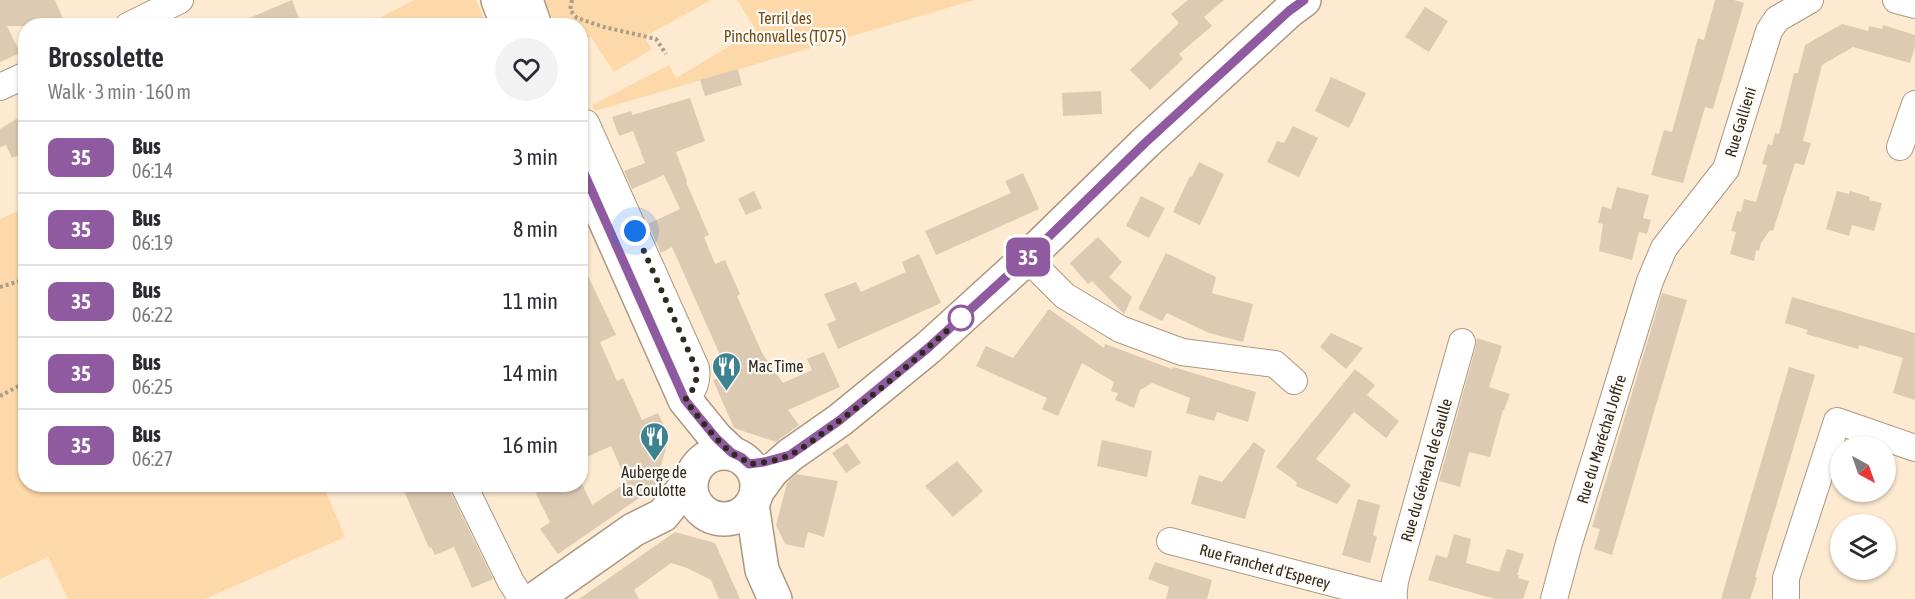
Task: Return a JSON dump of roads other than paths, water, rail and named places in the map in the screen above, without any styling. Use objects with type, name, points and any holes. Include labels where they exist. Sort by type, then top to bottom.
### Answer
[{"type":"street","points":[[144,18],[180,0]]},
{"type":"street","points":[[498,0],[505,18]]},
{"type":"street","points":[[526,0],[532,18]]},
{"type":"street","points":[[748,478],[772,471],[790,455],[840,420],[928,348],[1027,258],[1145,143],[1289,11],[1304,0]]},
{"type":"street","name":"Rue Gallieni","points":[[1650,280],[1664,248],[1726,170],[1769,31],[1777,20],[1810,0]]},
{"type":"street","points":[[1896,0],[1915,5]]},
{"type":"street","points":[[0,87],[18,79]]},
{"type":"street","points":[[1900,147],[1915,104]]},
{"type":"street","points":[[588,127],[696,368],[697,378],[693,390],[685,400],[694,473],[691,492],[697,505],[730,532],[769,584]]},
{"type":"street","points":[[588,182],[685,400],[748,478],[769,584]]},
{"type":"street","points":[[1027,258],[1065,296],[1120,329],[1182,352],[1275,364],[1294,381]]},
{"type":"street","name":"Rue du Maréchal Joffre","points":[[1554,599],[1650,280]]},
{"type":"street","name":"Rue du Général de Gaulle","points":[[1394,599],[1395,581],[1462,342]]},
{"type":"street","points":[[1786,599],[1786,578],[1837,421],[1915,448]]},
{"type":"street","points":[[535,599],[633,531],[663,514],[706,458],[718,453],[748,478]]},
{"type":"street","points":[[663,514],[734,518],[744,513],[748,478]]},
{"type":"street","points":[[467,492],[522,599]]},
{"type":"street","name":"Rue Franchet d'Esperey","points":[[1170,541],[1394,599]]},
{"type":"place","name":"Mac Time","points":[[727,392]]},
{"type":"place","name":"Auberge de la Coulotte","points":[[654,462]]},
{"type":"park label","name":"Terril des Pinchonvalles (T075)","points":[[785,27]]}]
